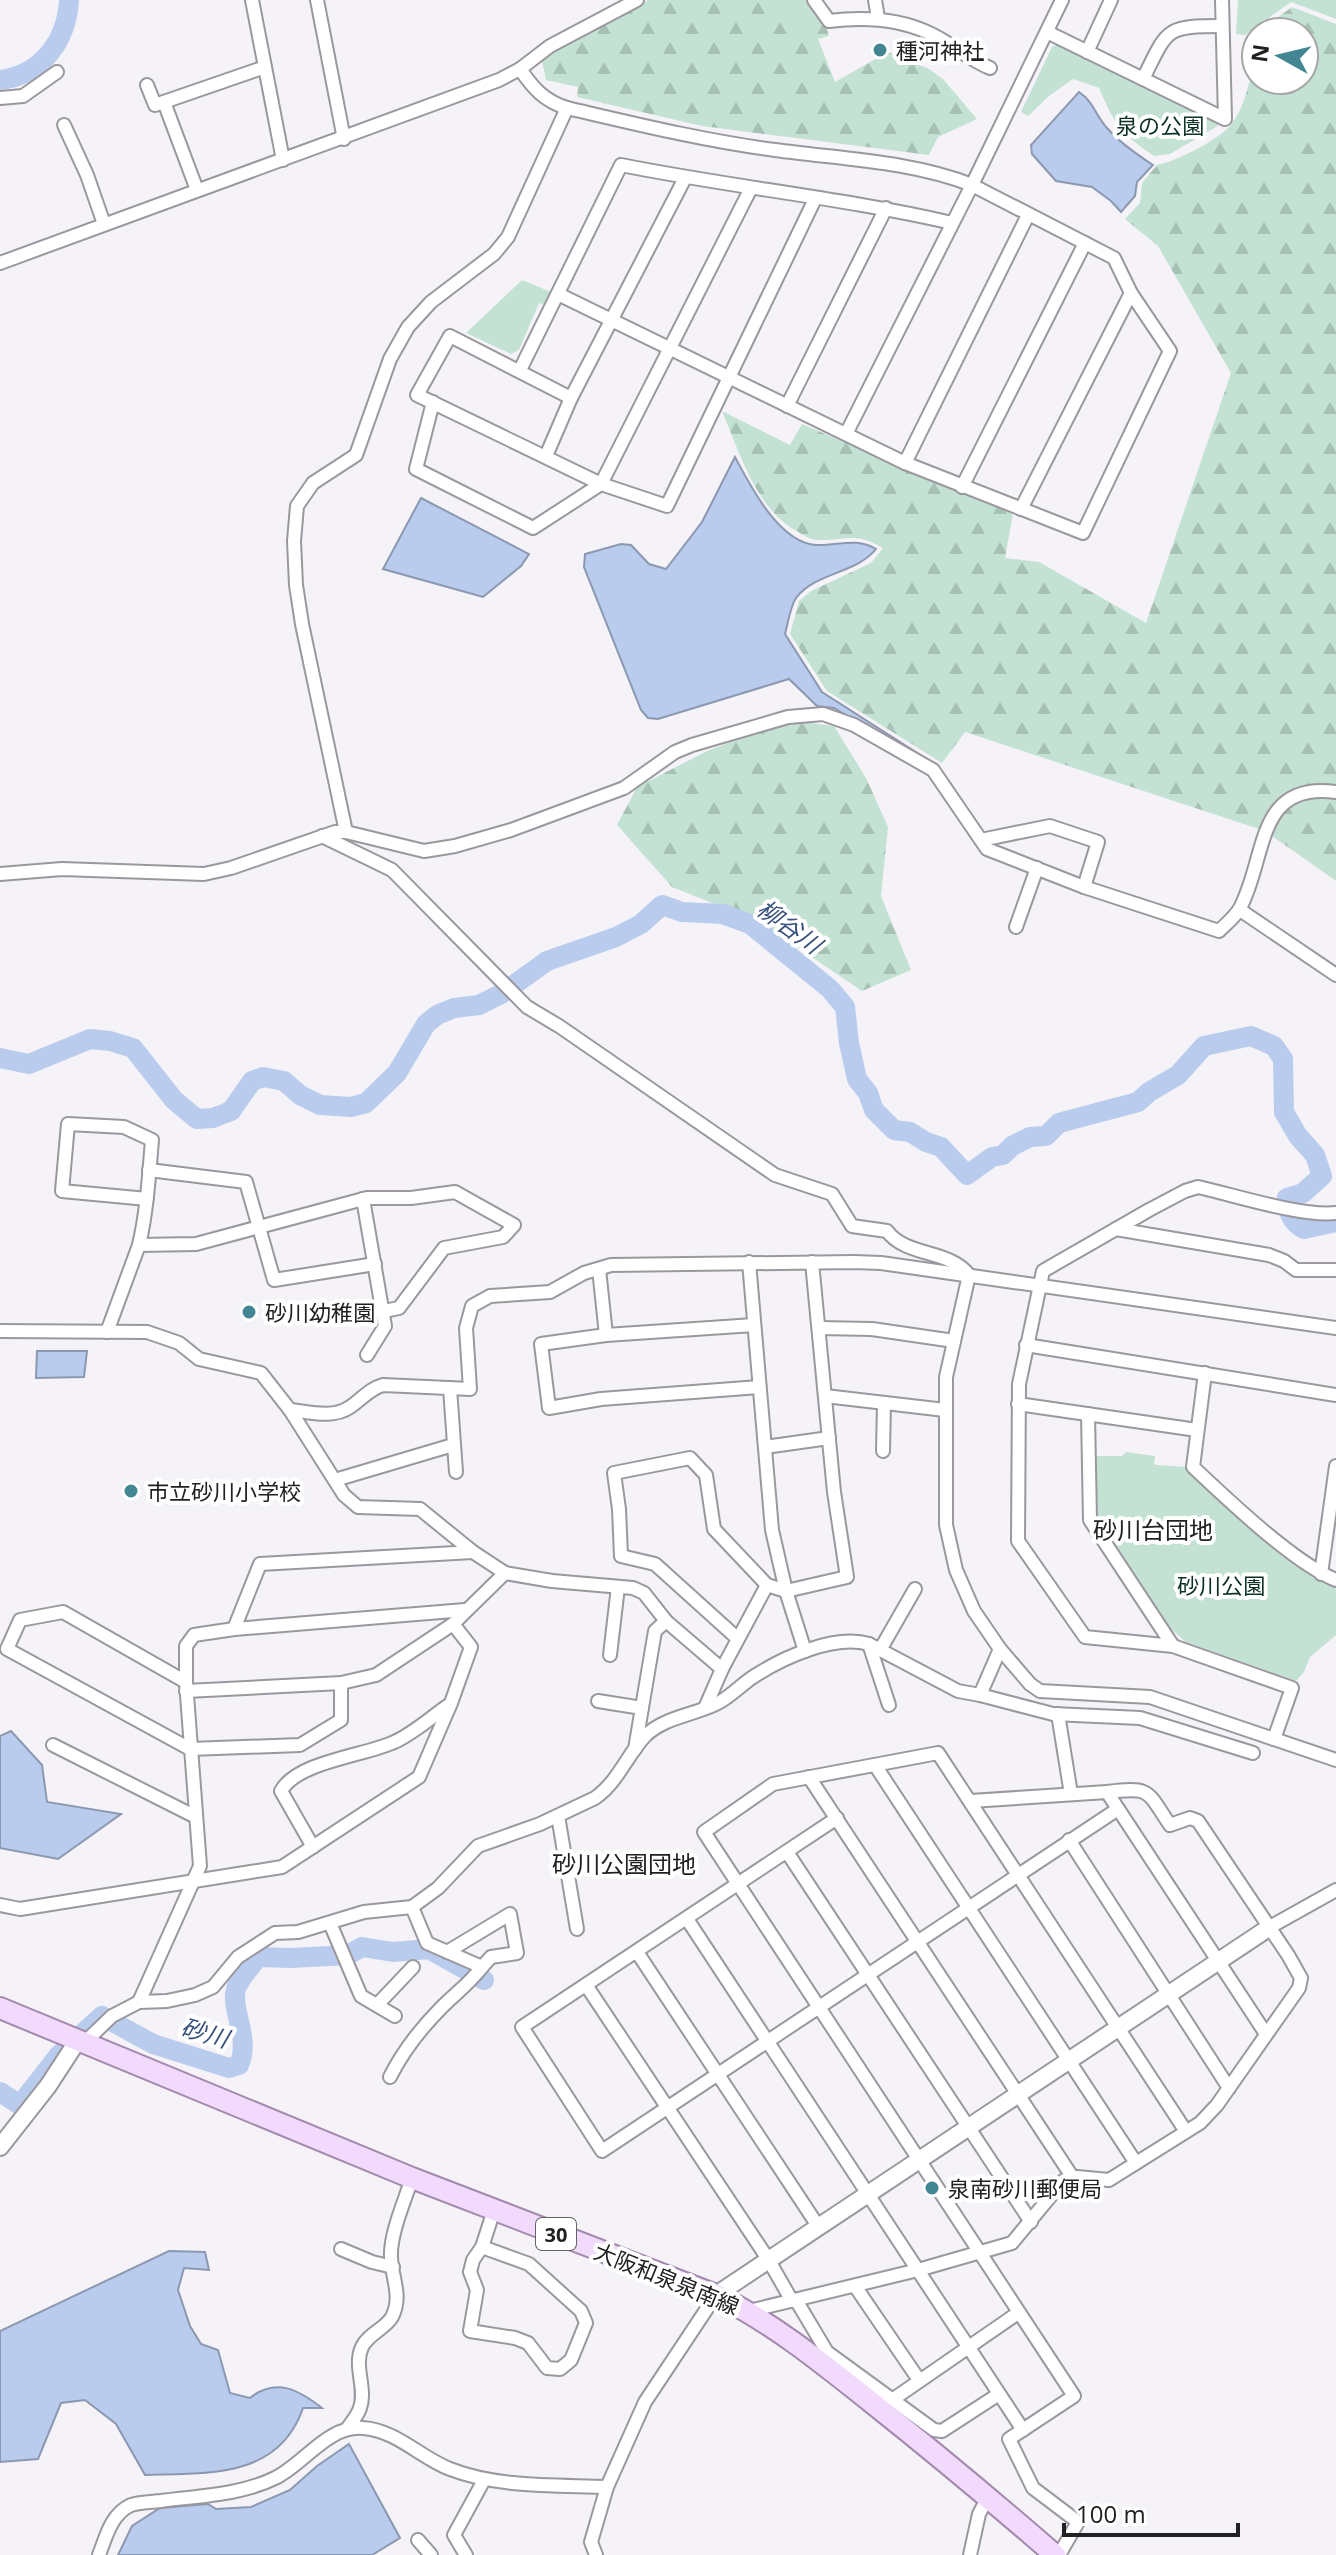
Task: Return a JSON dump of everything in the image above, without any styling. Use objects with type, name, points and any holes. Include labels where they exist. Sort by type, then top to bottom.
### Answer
[{"type":"main road","name":"大阪和泉泉南線","points":[[0,2008],[412,2178],[716,2295],[749,2311],[833,2372],[1057,2555]]},
{"type":"street","points":[[252,0],[283,160]]},
{"type":"street","points":[[317,0],[344,139]]},
{"type":"street","points":[[0,263],[344,139],[402,113],[499,80],[520,69],[550,46],[637,0]]},
{"type":"street","points":[[814,0],[829,21],[878,18],[929,32],[964,52],[970,60],[990,68]]},
{"type":"street","points":[[875,0],[878,18]]},
{"type":"street","points":[[846,434],[1062,0]]},
{"type":"street","points":[[1087,52],[1111,0]]},
{"type":"street","points":[[1047,32],[1225,119],[1222,0]]},
{"type":"street","points":[[1143,79],[1164,36],[1172,30],[1189,26],[1222,26]]},
{"type":"street","points":[[147,85],[155,105],[265,67]]},
{"type":"street","points":[[520,69],[533,89],[550,103],[567,108],[678,134],[940,172],[972,185],[1114,258],[1131,293],[1170,351],[1083,533],[905,463],[558,294]]},
{"type":"street","points":[[0,98],[23,96],[57,72]]},
{"type":"street","points":[[164,102],[197,190]]},
{"type":"street","points":[[346,832],[296,585],[294,527],[297,506],[313,483],[356,455],[390,359],[408,327],[431,302],[494,254],[508,237],[567,108]]},
{"type":"street","points":[[64,125],[87,175],[104,224]]},
{"type":"street","points":[[520,370],[621,165],[685,178],[886,208],[952,223]]},
{"type":"street","points":[[546,456],[571,398],[685,178]]},
{"type":"street","points":[[433,402],[416,469],[533,528],[601,484],[751,188]]},
{"type":"street","points":[[571,398],[450,336],[417,395],[601,484],[667,506],[815,199]]},
{"type":"street","points":[[787,406],[886,208]]},
{"type":"street","points":[[905,463],[1028,215]]},
{"type":"street","points":[[962,487],[1085,243]]},
{"type":"street","points":[[1021,509],[1131,293]]},
{"type":"street","points":[[0,874],[62,869],[204,874],[231,868],[335,832],[424,851],[455,846],[511,830],[624,788],[675,752],[692,745],[788,717],[823,714],[854,725],[933,770],[987,849],[1084,887],[1219,931],[1240,910],[1263,836],[1274,814],[1285,801],[1300,792],[1315,789],[1336,792]]},
{"type":"street","points":[[981,840],[1050,826],[1098,842],[1084,887]]},
{"type":"street","points":[[322,836],[392,870],[527,1007],[775,1175],[832,1194],[852,1226],[887,1231],[894,1240],[961,1265],[969,1275]]},
{"type":"street","points":[[1016,927],[1037,868]]},
{"type":"street","points":[[1240,910],[1336,975]]},
{"type":"street","points":[[107,1332],[139,1245],[147,1199],[152,1140],[124,1127],[68,1124],[62,1191],[147,1199]]},
{"type":"street","points":[[149,1170],[246,1182],[274,1280],[375,1264]]},
{"type":"street","points":[[1274,1739],[1292,1688],[1173,1646],[1085,1637],[1018,1541],[1018,1404],[1038,1285],[1043,1271],[1071,1252],[1198,1187],[1312,1212],[1336,1213]]},
{"type":"street","points":[[139,1245],[196,1244],[363,1199],[411,1198],[455,1192],[514,1225],[503,1237],[444,1248],[399,1308],[384,1311]]},
{"type":"street","points":[[363,1199],[385,1326],[367,1355]]},
{"type":"street","points":[[1116,1229],[1269,1255],[1296,1270],[1336,1270]]},
{"type":"street","points":[[749,1262],[772,1530],[786,1591],[805,1651]]},
{"type":"street","points":[[737,1638],[655,1564],[621,1556],[614,1473],[690,1458],[706,1475],[714,1529],[767,1585],[786,1591],[847,1577],[829,1438],[812,1262]]},
{"type":"street","points":[[290,1410],[339,1413],[372,1388],[383,1385],[470,1389],[466,1328],[468,1314],[479,1300],[504,1293],[550,1292],[584,1273],[611,1265],[881,1263],[1336,1328]]},
{"type":"street","points":[[599,1269],[606,1335]]},
{"type":"street","points":[[969,1275],[946,1377],[946,1525],[956,1570],[974,1611],[1000,1649],[1030,1684],[1040,1691],[1150,1697],[1336,1760]]},
{"type":"street","points":[[754,1325],[606,1335],[541,1344],[549,1408],[601,1399],[759,1387]]},
{"type":"street","points":[[819,1328],[872,1329],[954,1341]]},
{"type":"street","points":[[0,1331],[147,1332],[179,1343],[199,1359],[261,1373],[290,1410],[344,1495],[358,1507],[420,1509],[473,1552],[505,1573],[633,1588],[644,1593],[666,1621],[722,1669]]},
{"type":"street","points":[[1026,1345],[1336,1395]]},
{"type":"street","points":[[1205,1373],[1193,1467],[1321,1574],[1336,1580]]},
{"type":"street","points":[[450,1388],[456,1472]]},
{"type":"street","points":[[825,1396],[945,1410]]},
{"type":"street","points":[[883,1451],[884,1403]]},
{"type":"street","points":[[1018,1404],[1197,1430]]},
{"type":"street","points":[[1088,1414],[1090,1520],[1173,1646]]},
{"type":"street","points":[[765,1447],[829,1438]]},
{"type":"street","points":[[335,1480],[453,1445]]},
{"type":"street","points":[[1321,1574],[1336,1466]]},
{"type":"street","points":[[234,1629],[260,1564],[473,1552]]},
{"type":"street","points":[[341,1683],[341,1720],[300,1745],[190,1749],[7,1649],[20,1620],[63,1612],[186,1686],[341,1683],[376,1675],[453,1624],[505,1573]]},
{"type":"street","points":[[705,1708],[737,1638],[767,1585]]},
{"type":"street","points":[[610,1655],[618,1587]]},
{"type":"street","points":[[889,1705],[874,1647],[915,1589]]},
{"type":"street","points":[[139,2002],[200,1866],[186,1686],[186,1646],[194,1635],[465,1610]]},
{"type":"street","points":[[634,1752],[655,1631],[666,1621]]},
{"type":"street","points":[[0,1905],[20,1909],[282,1867],[419,1777],[471,1647],[453,1624]]},
{"type":"street","points":[[0,2147],[81,2041],[112,2016],[139,2002],[167,2001],[195,1995],[213,1987],[238,1957],[275,1933],[298,1932],[364,1912],[412,1907],[438,1888],[478,1846],[558,1816],[602,1793],[647,1735],[676,1718],[729,1696],[755,1676],[805,1651],[846,1641],[874,1647],[958,1691],[1058,1714],[1140,1718],[1253,1753]]},
{"type":"street","points":[[980,1695],[1000,1649]]},
{"type":"street","points":[[598,1701],[642,1708]]},
{"type":"street","points":[[313,1847],[281,1791],[286,1783],[318,1767],[395,1742],[451,1703]]},
{"type":"street","points":[[1058,1714],[1071,1794]]},
{"type":"street","points":[[53,1745],[196,1817]]},
{"type":"street","points":[[1057,2555],[1078,2522],[1033,2488],[1009,2439],[1074,2396],[704,1832],[773,1784],[938,1753],[1185,2130]]},
{"type":"street","points":[[875,1765],[1136,2163]]},
{"type":"street","points":[[809,1777],[1073,2178]]},
{"type":"street","points":[[749,2311],[918,2270],[1012,2243],[1063,2181],[1073,2178],[1109,2180],[1200,2123],[1229,2088],[1299,1988],[1301,1978],[1198,1821],[1190,1818],[1170,1825],[1147,1791],[1138,1788],[971,1801]]},
{"type":"street","points":[[1107,1792],[1266,2034]]},
{"type":"street","points":[[837,1818],[522,2027],[602,2151],[1118,1809]]},
{"type":"street","points":[[558,1816],[577,1929]]},
{"type":"street","points":[[1069,1840],[1229,2088]]},
{"type":"street","points":[[787,1852],[1031,2222]]},
{"type":"street","points":[[596,2555],[591,2542],[607,2487],[645,2402],[716,2295],[1270,1927],[1336,1890]]},
{"type":"street","points":[[412,1907],[427,1943],[482,1967]]},
{"type":"street","points":[[390,2077],[403,2053],[491,1957],[517,1953],[510,1914],[447,1952]]},
{"type":"street","points":[[687,1919],[1023,2430]]},
{"type":"street","points":[[330,1923],[361,1996],[395,2016]]},
{"type":"street","points":[[637,1952],[818,2226]]},
{"type":"street","points":[[377,2005],[413,1967]]},
{"type":"street","points":[[586,1985],[827,2352],[934,2430],[942,2431],[999,2394]]},
{"type":"street","points":[[347,2429],[360,2410],[363,2391],[359,2361],[362,2347],[377,2329],[391,2319],[394,2311],[396,2278],[391,2256],[412,2178]]},
{"type":"street","points":[[482,2247],[529,2264],[581,2311],[586,2323],[571,2360],[560,2369],[547,2368],[528,2343],[470,2331],[477,2290],[470,2272],[494,2210]]},
{"type":"street","points":[[341,2249],[393,2267]]},
{"type":"street","points":[[855,2286],[919,2380]]},
{"type":"street","points":[[892,2400],[1018,2313]]},
{"type":"street","points":[[99,2555],[112,2522],[131,2506],[250,2488],[291,2469],[330,2437],[347,2429],[364,2428],[386,2433],[449,2469],[484,2480],[607,2487]]},
{"type":"street","points":[[466,2555],[454,2535],[484,2480]]},
{"type":"street","points":[[970,2555],[979,2514],[988,2497]]},
{"type":"street","points":[[418,2540],[431,2555]]},
{"type":"green space","points":[[648,0],[810,0],[823,16],[829,36],[818,39],[835,82],[888,52],[929,69],[943,79],[977,119],[938,137],[929,155],[702,126],[577,97],[578,87],[546,80],[541,56]]},
{"type":"green space","points":[[777,0],[810,0],[823,19],[793,23]]},
{"type":"green space","points":[[1238,0],[1336,0],[1336,19],[1291,2],[1271,16],[1240,16],[1240,34],[1236,34]]},
{"type":"green space","points":[[1292,7],[1315,16],[1279,16]]},
{"type":"green space","points":[[1320,18],[1336,24],[1336,881],[1265,831],[965,732],[942,763],[827,691],[790,634],[799,601],[811,591],[871,563],[883,548],[857,538],[813,539],[785,523],[772,511],[751,480],[722,411],[790,445],[802,424],[1013,514],[1005,558],[1039,562],[1146,623],[1231,373],[1158,246],[1125,219],[1140,203],[1142,183],[1157,165],[1196,150],[1216,138],[1230,126],[1245,96],[1320,96]]},
{"type":"green space","name":"泉の公園","points":[[1060,43],[1221,124],[1170,154],[1154,156],[1120,127],[1099,88],[1073,79],[1028,116],[1021,112],[1052,47]]},
{"type":"green space","points":[[522,280],[551,292],[545,305],[539,303],[519,350],[511,354],[466,333]]},
{"type":"green space","points":[[788,720],[834,726],[866,778],[888,827],[881,896],[911,970],[862,991],[760,922],[672,887],[617,825],[637,787],[707,751]]},
{"type":"green space","name":"砂川公園","points":[[1126,1452],[1155,1456],[1154,1464],[1157,1465],[1187,1467],[1315,1579],[1336,1587],[1336,1635],[1310,1657],[1296,1681],[1186,1642],[1172,1630],[1094,1519],[1093,1456],[1122,1456]]},
{"type":"water","points":[[1079,92],[1112,133],[1153,165],[1137,182],[1135,196],[1121,212],[1092,187],[1056,181],[1032,154],[1031,145]]},
{"type":"water","points":[[735,457],[767,511],[790,534],[816,545],[861,543],[876,549],[858,564],[804,589],[794,602],[785,634],[822,692],[925,758],[922,762],[834,708],[817,706],[789,679],[658,719],[648,718],[641,710],[584,567],[585,554],[621,544],[631,545],[649,564],[666,569],[702,522]]},
{"type":"water","points":[[421,498],[529,554],[521,566],[483,597],[383,569]]},
{"type":"water","points":[[37,1351],[87,1351],[84,1377],[36,1378]]},
{"type":"water","points":[[11,1731],[42,1765],[47,1802],[121,1814],[58,1859],[0,1848],[0,1736]]},
{"type":"water","points":[[169,2251],[205,2252],[209,2270],[184,2268],[178,2290],[190,2326],[201,2344],[218,2350],[230,2393],[250,2398],[269,2388],[287,2388],[322,2408],[303,2408],[292,2431],[277,2448],[259,2460],[216,2472],[145,2475],[116,2424],[85,2400],[61,2403],[38,2459],[0,2462],[0,2331]]},
{"type":"water","points":[[349,2444],[400,2538],[372,2555],[118,2555],[132,2526],[160,2508],[208,2504],[216,2509],[251,2507],[290,2490]]},
{"type":"waterway","points":[[0,80],[28,71],[50,53],[63,29],[69,0]]},
{"type":"waterway","name":"柳谷川","points":[[0,1058],[29,1064],[90,1039],[133,1048],[174,1100],[197,1119],[213,1118],[231,1111],[252,1081],[263,1077],[284,1081],[300,1095],[320,1105],[351,1107],[366,1103],[397,1073],[426,1024],[437,1015],[454,1008],[479,1005],[501,994],[547,961],[616,937],[641,924],[662,905],[682,912],[723,914],[750,924],[830,989],[845,1007],[857,1079],[868,1093],[874,1110],[894,1130],[910,1132],[941,1147],[967,1175],[992,1157],[1003,1155],[1012,1146],[1030,1137],[1046,1136],[1059,1123],[1138,1102],[1178,1075],[1204,1046],[1251,1036],[1274,1046],[1283,1059],[1284,1112],[1298,1136],[1315,1155],[1322,1176],[1303,1193],[1287,1198],[1289,1212],[1304,1229],[1336,1222]]},
{"type":"waterway","name":"砂川","points":[[0,2092],[20,2105],[59,2055],[102,2016],[153,2044],[229,2068],[239,2065],[243,2045],[236,1989],[258,1957],[348,1955],[362,1947],[393,1952],[429,1949],[484,1980]]},
{"type":"place","name":"種河神社","points":[[880,50]]},
{"type":"place","name":"砂川幼稚園","points":[[249,1312]]},
{"type":"place","name":"市立砂川小学校","points":[[131,1491]]},
{"type":"place","name":"泉南砂川郵便局","points":[[932,2188]]},
{"type":"district","name":"砂川台団地","points":[[1153,1529]]},
{"type":"district","name":"砂川公園団地","points":[[624,1863]]}]
